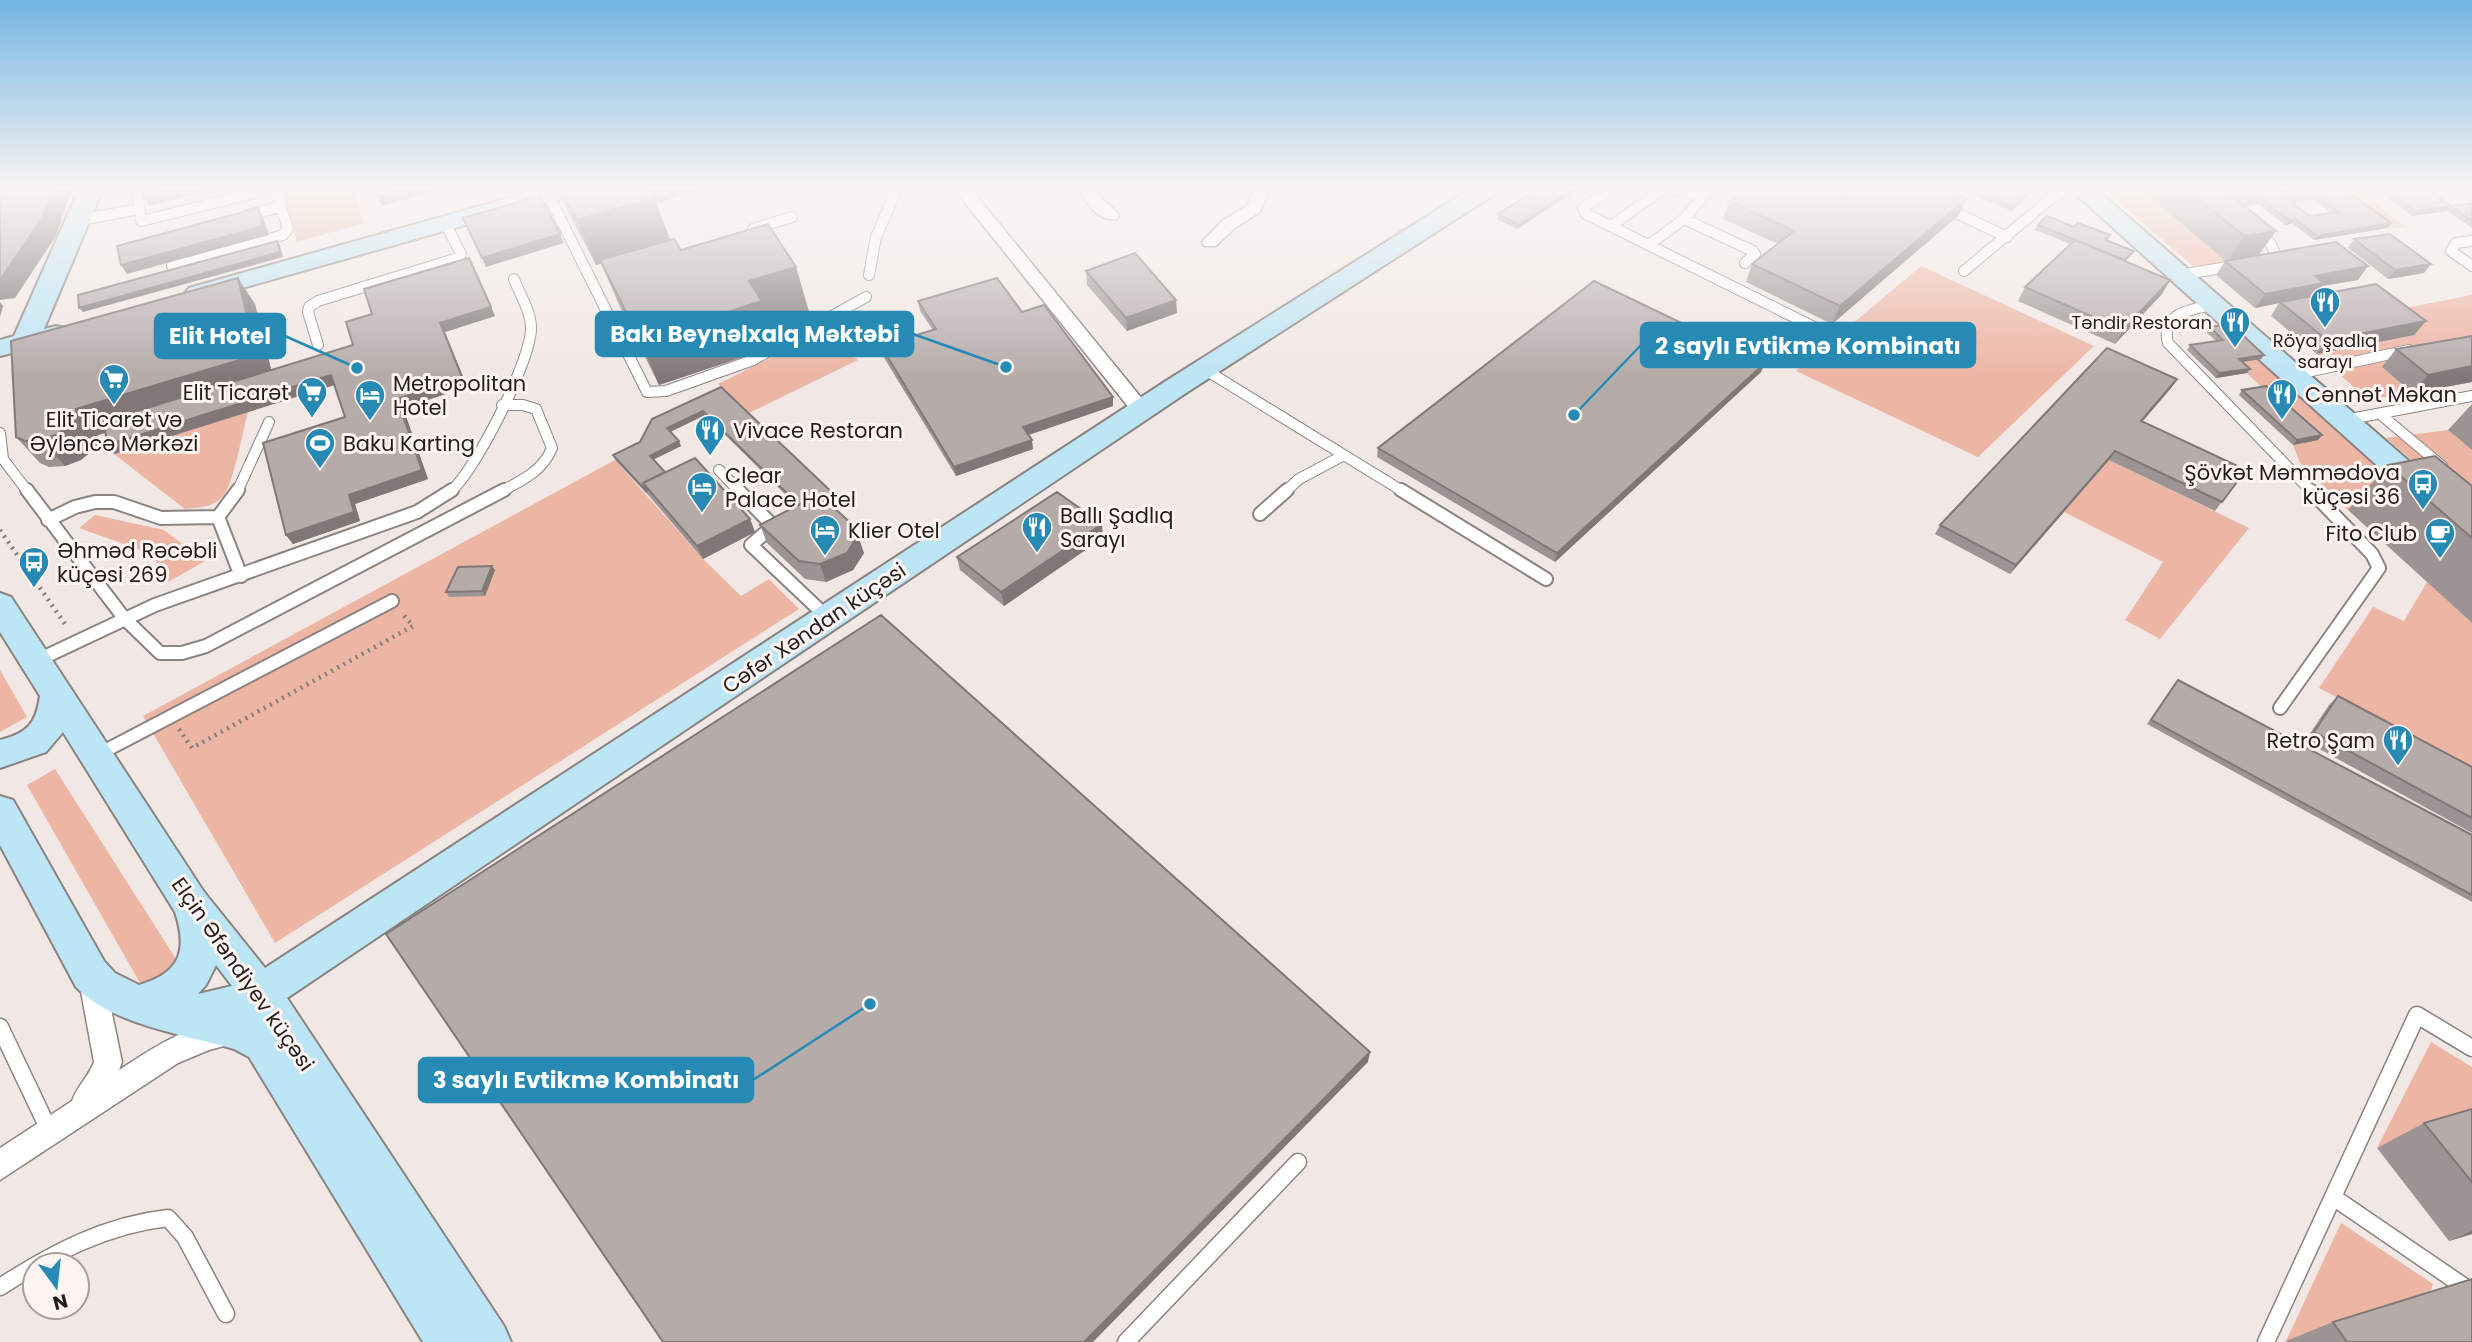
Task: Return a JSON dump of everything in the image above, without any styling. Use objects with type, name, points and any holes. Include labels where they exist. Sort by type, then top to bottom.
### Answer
[{"type":"main road","points":[[8,347],[62,252]]},
{"type":"main road","points":[[170,301],[344,252]]},
{"type":"main road","name":"Cəfər Xəndan küçəsi","points":[[184,1015],[223,1008],[261,993],[1141,410],[1389,252]]},
{"type":"main road","points":[[2152,252],[2472,533]]},
{"type":"main road","points":[[8,347],[78,327]]},
{"type":"main road","name":"Elçin Əfəndiyev küçəsi","points":[[0,605],[191,904],[211,946],[261,993],[488,1342]]},
{"type":"main road","points":[[0,754],[26,746],[50,728],[56,716],[57,696]]},
{"type":"main road","points":[[0,811],[90,974],[111,994],[137,1004],[243,1032]]},
{"type":"main road","points":[[137,1004],[169,994],[181,986],[211,946],[255,964],[285,964],[318,955]]},
{"type":"main road","name":"Elçin Əfəndiyev küçəsi","points":[[243,1032],[263,1044],[277,1061],[449,1342]]},
{"type":"street","points":[[1013,252],[1141,410]]},
{"type":"street","points":[[124,1082],[166,1043],[184,1015],[200,980],[211,946]]},
{"type":"street","points":[[50,1132],[90,1096],[103,1079],[108,1062],[90,974]]},
{"type":"street","points":[[0,1164],[124,1082],[188,1044],[224,1033],[243,1032]]},
{"type":"lane","points":[[172,266],[223,252]]},
{"type":"lane","points":[[318,345],[308,312],[317,301],[457,258],[460,252]]},
{"type":"lane","points":[[579,252],[589,278],[643,388],[654,393],[753,360],[866,297]]},
{"type":"lane","points":[[869,275],[873,252]]},
{"type":"lane","points":[[1665,252],[1822,331]]},
{"type":"lane","points":[[1745,263],[1755,254],[1753,252]]},
{"type":"lane","points":[[1964,271],[1989,252]]},
{"type":"lane","points":[[2179,275],[2271,259],[2274,252]]},
{"type":"lane","points":[[2452,252],[2472,267]]},
{"type":"lane","points":[[589,278],[601,274]]},
{"type":"lane","points":[[36,661],[124,618],[417,512],[438,501],[467,476],[530,340],[531,328],[514,279]]},
{"type":"lane","points":[[2213,305],[2185,310],[2169,320],[2164,335],[2168,343],[2372,554],[2379,568],[2280,708]]},
{"type":"lane","points":[[2293,375],[2421,348]]},
{"type":"lane","points":[[1204,369],[1546,579]]},
{"type":"lane","points":[[2344,421],[2472,396]]},
{"type":"lane","points":[[0,433],[3,459],[124,618],[160,653],[182,653],[206,646],[526,479],[547,461],[552,448],[536,409],[523,405],[502,405]]},
{"type":"lane","points":[[2380,414],[2452,474]]},
{"type":"lane","points":[[48,520],[75,507],[95,502],[114,502],[161,519],[218,517],[235,496],[269,422]]},
{"type":"lane","points":[[1260,514],[1299,479],[1344,455]]},
{"type":"lane","points":[[719,470],[773,526],[751,545],[828,618]]},
{"type":"lane","points":[[218,517],[241,576]]},
{"type":"lane","points":[[97,755],[392,601]]},
{"type":"lane","points":[[2266,1342],[2417,1015],[2472,1048]]},
{"type":"lane","points":[[0,1027],[50,1132]]},
{"type":"lane","points":[[1126,1342],[1298,1162]]},
{"type":"lane","points":[[2333,1197],[2472,1292]]},
{"type":"lane","points":[[0,1287],[43,1259],[104,1231],[139,1219],[168,1219],[184,1237],[226,1314]]},
{"type":"path","points":[[0,530],[76,641]]},
{"type":"path","points":[[171,716],[192,748],[413,626],[392,601]]},
{"type":"shaded area","points":[[2176,252],[2216,252],[2227,261],[2194,267]]},
{"type":"shaded area","points":[[1921,266],[2094,346],[1978,457],[1796,371]]},
{"type":"shaded area","points":[[2472,295],[2472,351],[2383,368],[2412,393],[2368,400],[2317,354],[2413,335],[2385,312]]},
{"type":"shaded area","points":[[822,332],[858,360],[747,414],[718,384]]},
{"type":"shaded area","points":[[2261,359],[2397,480],[2394,501],[2348,510],[2300,463],[2293,445],[2317,439],[2236,363]]},
{"type":"shaded area","points":[[248,412],[228,487],[222,498],[207,506],[185,509],[114,454]]},
{"type":"shaded area","points":[[2448,430],[2472,450],[2472,512],[2386,438]]},
{"type":"shaded area","points":[[615,460],[703,559],[741,596],[769,579],[799,609],[275,943],[143,716]]},
{"type":"shaded area","points":[[2109,460],[2249,528],[2160,639],[2125,620],[2163,562],[2064,512]]},
{"type":"shaded area","points":[[95,515],[164,530],[205,561],[168,582],[152,554],[79,528]]},
{"type":"shaded area","points":[[2427,582],[2472,623],[2472,768],[2319,688],[2373,607],[2404,621]]},
{"type":"shaded area","points":[[0,670],[27,717],[0,732]]},
{"type":"shaded area","points":[[55,769],[176,959],[172,970],[155,982],[140,983],[27,785]]},
{"type":"shaded area","points":[[2431,1042],[2472,1067],[2472,1121],[2377,1148]]},
{"type":"shaded area","points":[[2341,1223],[2433,1284],[2429,1297],[2286,1341]]},
{"type":"building","points":[[0,252],[19,252],[0,280]]},
{"type":"building","points":[[118,252],[170,252],[121,265]]},
{"type":"building","points":[[238,252],[280,252],[79,308],[78,295]]},
{"type":"building","points":[[479,252],[503,252],[482,258]]},
{"type":"building","points":[[630,252],[786,252],[796,267],[749,281],[762,301],[640,340],[600,260]]},
{"type":"building","points":[[1768,252],[1904,252],[1840,306],[1752,264]]},
{"type":"building","points":[[2063,252],[2103,252],[2170,280],[2123,330],[2025,287]]},
{"type":"building","points":[[2104,252],[2133,252],[2125,260]]},
{"type":"building","points":[[2280,252],[2349,252],[2368,266],[2315,276],[2324,283],[2265,294],[2225,261]]},
{"type":"building","points":[[2371,252],[2414,252],[2431,264],[2395,270]]},
{"type":"building","points":[[1135,253],[1176,300],[1126,318],[1086,271]]},
{"type":"building","points":[[469,258],[491,307],[440,323],[462,377],[397,399],[422,470],[349,495],[354,512],[286,535],[263,443],[345,417],[331,375],[107,445],[104,421],[353,345],[346,322],[372,314],[364,289]]},
{"type":"building","points":[[238,278],[256,355],[76,409],[77,419],[58,434],[42,440],[25,441],[16,437],[11,341]]},
{"type":"building","points":[[997,278],[1022,312],[1044,305],[1113,397],[1023,427],[1032,440],[954,467],[881,346],[936,329],[918,301]]},
{"type":"building","points":[[1594,281],[1765,363],[1557,553],[1378,448]]},
{"type":"building","points":[[2376,284],[2426,321],[2327,340],[2280,302]]},
{"type":"building","points":[[2231,324],[2264,355],[2239,359],[2250,369],[2219,373],[2190,345],[2223,340],[2210,327]]},
{"type":"building","points":[[2472,336],[2472,366],[2428,375],[2396,349]]},
{"type":"building","points":[[2107,348],[2177,379],[2141,421],[2246,470],[2222,502],[2115,451],[2016,565],[1940,525]]},
{"type":"building","points":[[2266,386],[2322,435],[2297,440],[2242,390]]},
{"type":"building","points":[[721,387],[839,499],[830,503],[819,494],[799,505],[703,411],[667,428],[679,441],[650,456],[665,472],[643,483],[647,492],[613,455],[640,442],[652,419]]},
{"type":"building","points":[[2435,456],[2472,486],[2472,538],[2388,465]]},
{"type":"building","name":"Clear Palace Hotel","points":[[695,458],[750,519],[697,546],[643,483]]},
{"type":"building","points":[[1057,492],[1102,524],[1001,592],[957,557]]},
{"type":"building","points":[[819,494],[855,527],[858,535],[847,553],[820,564],[799,561],[760,525]]},
{"type":"building","points":[[492,566],[482,591],[446,592],[458,567]]},
{"type":"building","points":[[881,615],[1370,1052],[1084,1342],[663,1342],[386,934]]},
{"type":"building","points":[[2178,680],[2472,835],[2472,895],[2151,720]]},
{"type":"building","points":[[2338,696],[2472,767],[2472,818],[2314,732]]},
{"type":"building","points":[[2472,1109],[2472,1182],[2424,1123]]},
{"type":"building","points":[[2472,1279],[2472,1342],[2347,1342],[2333,1322]]},
{"type":"place","name":"Röya şadlıq sarayı","points":[[2325,329]]},
{"type":"place","name":"Təndir Restoran","points":[[2235,349]]},
{"type":"place","name":"Bakı Beynəlxalq Məktəbi","points":[[1006,367]]},
{"type":"place","name":"Elit Hotel","points":[[357,368]]},
{"type":"place","name":"Elit Ticarət və Əyləncə Mərkəzi","points":[[114,406]]},
{"type":"place","name":"2 saylı Evtikmə Kombinatı","points":[[1574,415]]},
{"type":"place","name":"Elit Ticarət","points":[[312,419]]},
{"type":"place","name":"Cənnət Məkan","points":[[2282,421]]},
{"type":"place","name":"Metropolitan Hotel","points":[[370,422]]},
{"type":"place","name":"Vivace Restoran","points":[[710,457]]},
{"type":"place","name":"Baku Karting","points":[[320,470]]},
{"type":"place","name":"Şövkət Məmmədova küçəsi 36","points":[[2423,511]]},
{"type":"place","name":"Clear Palace Hotel","points":[[702,514]]},
{"type":"place","name":"Ballı Şadlıq Sarayı","points":[[1037,554]]},
{"type":"place","name":"Klier Otel","points":[[825,557]]},
{"type":"place","name":"Fito Club","points":[[2440,560]]},
{"type":"place","name":"Əhməd Rəcəbli küçəsi 269","points":[[34,589]]},
{"type":"place","name":"Retro Şam","points":[[2398,767]]},
{"type":"place","name":"3 saylı Evtikmə Kombinatı","points":[[870,1004]]}]
